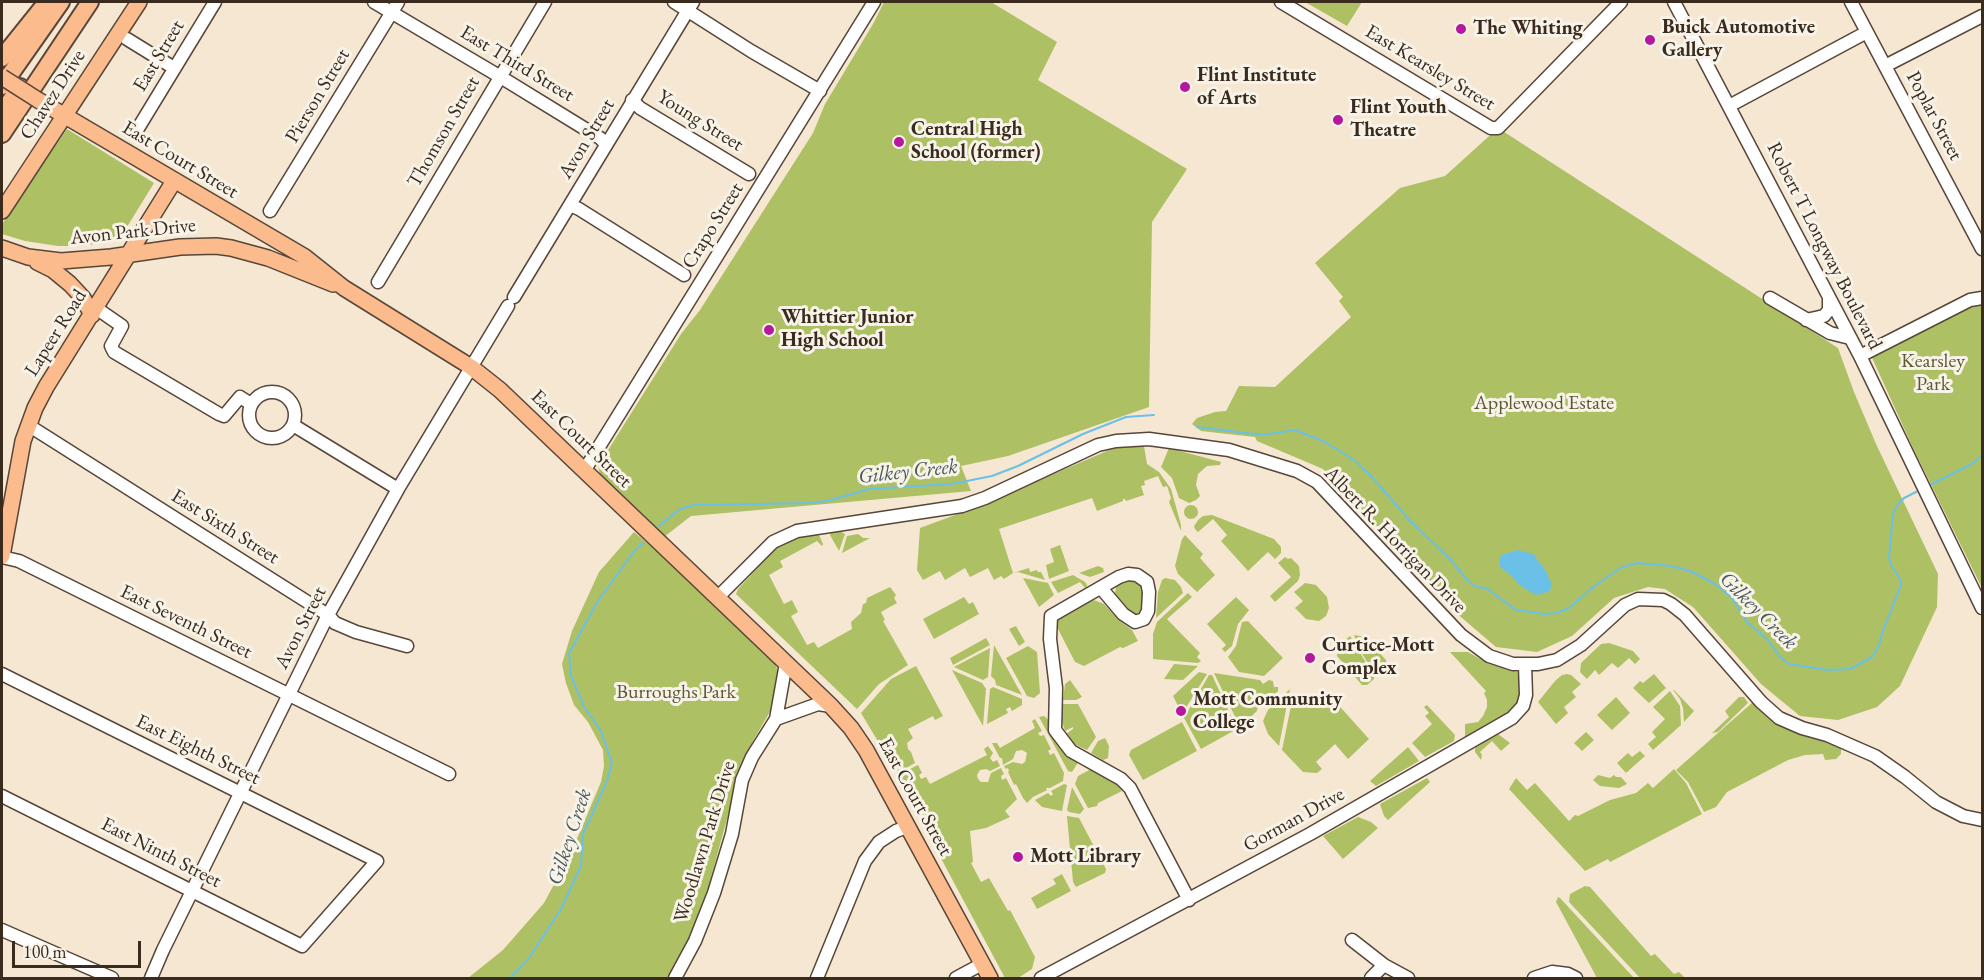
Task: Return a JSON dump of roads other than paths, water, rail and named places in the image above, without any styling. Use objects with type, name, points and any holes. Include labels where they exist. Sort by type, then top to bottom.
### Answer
[{"type":"highway","points":[[2,58],[47,2]]},
{"type":"highway","points":[[2,86],[61,2]]},
{"type":"highway","points":[[2,113],[83,2]]},
{"type":"highway","points":[[2,134],[90,2]]},
{"type":"main road","name":"Chavez Drive","points":[[2,211],[139,2]]},
{"type":"main road","name":"East Court Street","points":[[2,77],[305,257],[344,288],[471,367],[500,390],[831,706],[859,739],[990,978]]},
{"type":"main road","name":"Lapeer Road","points":[[2,556],[28,425],[46,387],[174,181]]},
{"type":"main road","name":"Avon Park Drive","points":[[28,257],[79,261],[180,246],[216,246],[268,258],[344,288]]},
{"type":"main road","points":[[2,248],[28,257],[53,270],[70,284],[94,312]]},
{"type":"main road","points":[[285,266],[294,251]]},
{"type":"street","name":"East Street","points":[[137,130],[215,2]]},
{"type":"street","name":"East Third Street","points":[[374,2],[395,7],[606,144]]},
{"type":"street","name":"Thomson Street","points":[[378,282],[545,2]]},
{"type":"street","points":[[674,2],[691,6],[751,51],[820,91]]},
{"type":"street","name":"Crapo Street","points":[[584,471],[874,2]]},
{"type":"street","name":"East Kearsley Street","points":[[1281,2],[1491,128],[1498,128],[1621,2]]},
{"type":"street","name":"Robert T Longway Boulevard","points":[[1674,2],[1860,356],[1983,608]]},
{"type":"street","name":"Poplar Street","points":[[1851,2],[1983,249]]},
{"type":"street","name":"Avon Street","points":[[151,978],[328,615],[398,489],[691,6]]},
{"type":"street","name":"Pierson Street","points":[[270,211],[395,7]]},
{"type":"street","points":[[1886,66],[1983,16]]},
{"type":"street","points":[[1730,106],[1867,32]]},
{"type":"street","points":[[127,39],[174,68]]},
{"type":"street","name":"Young Street","points":[[632,100],[640,108],[748,174]]},
{"type":"street","points":[[570,205],[684,275]]},
{"type":"street","points":[[1770,298],[1830,333],[1850,338]]},
{"type":"street","points":[[1806,320],[1824,316],[1829,310],[1830,298]]},
{"type":"street","points":[[1860,356],[1970,300],[1983,298]]},
{"type":"street","points":[[94,312],[122,326],[111,346],[114,352],[219,414],[224,416],[240,397],[251,404]]},
{"type":"street","points":[[271,391],[283,394],[292,402],[296,413],[294,425],[285,435],[274,439],[261,436],[252,428],[248,416],[251,404],[259,395],[271,391]]},
{"type":"street","name":"East Sixth Street","points":[[28,425],[328,615],[335,623],[356,632],[407,646]]},
{"type":"street","points":[[294,425],[398,489]]},
{"type":"street","name":"Albert R. Horrigan Drive","points":[[717,598],[767,547],[788,534],[962,506],[985,498],[1098,445],[1116,441],[1149,439],[1229,450],[1288,468],[1308,477],[1325,489],[1479,651],[1500,661],[1525,665],[1548,662],[1574,651],[1632,601],[1646,598],[1663,600],[1678,608],[1685,615],[1761,702],[1779,718],[1827,735],[1875,756],[1936,802],[1963,816],[1983,820]]},
{"type":"street","name":"East Seventh Street","points":[[2,556],[19,561],[449,774]]},
{"type":"street","points":[[1101,588],[1051,616],[1050,639],[1056,688],[1055,730],[1071,751],[1120,779],[1130,788],[1189,900]]},
{"type":"street","name":"Woodlawn Park Drive","points":[[675,978],[695,941],[714,893],[732,834],[742,780],[752,758],[776,718],[786,663]]},
{"type":"street","name":"Gorman Drive","points":[[1041,978],[1340,817],[1512,718],[1523,706],[1526,695],[1525,665]]},
{"type":"street","name":"East Eighth Street","points":[[2,674],[377,861],[302,946]]},
{"type":"street","points":[[776,718],[818,704],[831,706]]},
{"type":"street","name":"East Ninth Street","points":[[2,796],[302,946]]},
{"type":"street","points":[[817,978],[865,861],[879,842],[907,827]]},
{"type":"street","points":[[2,930],[112,978]]},
{"type":"street","points":[[1352,940],[1384,965],[1408,978]]},
{"type":"street","points":[[956,978],[982,964]]},
{"type":"street","points":[[1371,978],[1384,965]]},
{"type":"street","points":[[1534,978],[1552,972],[1572,976]]},
{"type":"water","points":[[1518,550],[1533,554],[1546,571],[1551,583],[1548,592],[1536,595],[1519,585],[1501,568],[1499,562],[1501,555]]},
{"type":"waterway","name":"Gilkey Creek","points":[[659,526],[680,509],[694,505],[812,503],[869,489],[952,484],[992,476],[1126,417],[1154,415]]},
{"type":"waterway","name":"Gilkey Creek","points":[[1197,427],[1263,435],[1295,430],[1325,442],[1354,460],[1371,476],[1410,521],[1450,559],[1467,580],[1476,587],[1486,588],[1516,610],[1544,614],[1557,613],[1569,608],[1593,587],[1622,567],[1638,563],[1671,566],[1690,571],[1715,584],[1732,598],[1747,622],[1768,640],[1781,658],[1789,664],[1828,670],[1850,669],[1872,657],[1879,646],[1901,585],[1901,580],[1892,567],[1889,557],[1893,515],[1896,507],[1904,498],[1920,490]]},
{"type":"waterway","name":"Gilkey Creek","points":[[1928,486],[1970,465],[1982,456]]},
{"type":"waterway","name":"Gilkey Creek","points":[[510,978],[529,958],[561,909],[581,866],[583,834],[607,781],[612,763],[601,731],[584,707],[571,676],[569,653],[598,601],[635,550],[643,543]]},
{"type":"place","name":"The Whiting","points":[[1461,29]]},
{"type":"place","name":"Buick Automotive Gallery","points":[[1650,40]]},
{"type":"place","name":"Flint Institute of Arts","points":[[1185,87]]},
{"type":"place","name":"Flint Youth Theatre","points":[[1338,120]]},
{"type":"place","name":"Central High School (former)","points":[[899,142]]},
{"type":"place","name":"Whittier Junior High School","points":[[769,330]]},
{"type":"place","name":"Curtice-Mott Complex","points":[[1310,658]]},
{"type":"place","name":"Mott Community College","points":[[1181,711]]},
{"type":"place","name":"Mott Library","points":[[1018,857]]},
{"type":"park label","name":"Kearsley Park","points":[[1933,374]]},
{"type":"park label","name":"Applewood Estate","points":[[1544,404]]},
{"type":"park label","name":"Burroughs Park","points":[[676,693]]}]
